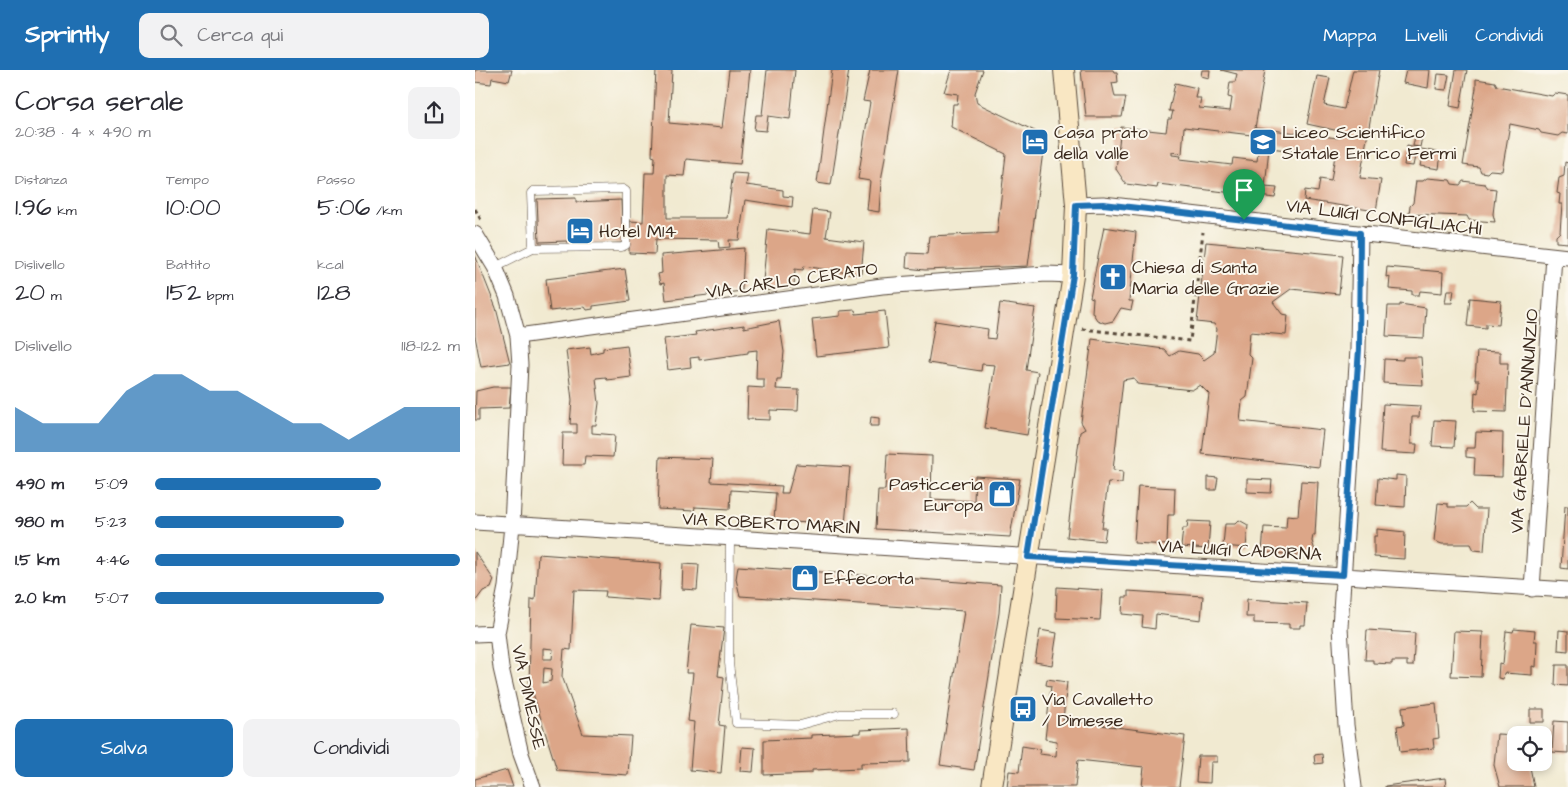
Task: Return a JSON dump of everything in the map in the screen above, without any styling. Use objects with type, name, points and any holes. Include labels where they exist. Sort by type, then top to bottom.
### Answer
[{"type":"street","points":[[992,787],[1073,275],[1076,205],[1064,70]]},
{"type":"street","name":"VIA LUIGI CONFIGLIACHI","points":[[1076,205],[1103,204],[1561,256]]},
{"type":"street","points":[[1354,787],[1346,725],[1340,627],[1359,349],[1360,233]]},
{"type":"street","name":"VIA DIMESSE","points":[[475,234],[495,267],[507,296],[519,336],[520,364],[511,525],[506,588],[497,633],[501,668],[509,707],[521,754],[533,787]]},
{"type":"street","name":"VIA GABRIELE D'ANNUNZIO","points":[[1532,589],[1561,256]]},
{"type":"street","name":"VIA CARLO CERATO","points":[[519,336],[882,286],[1046,274],[1073,275]]},
{"type":"street","name":"VIA ROBERTO MARIN","points":[[475,522],[1028,557]]},
{"type":"street","name":"VIA LUIGI CADORNA","points":[[1028,557],[1568,590]]},
{"type":"street","points":[[475,634],[497,633]]},
{"type":"lane","points":[[495,267],[533,248],[623,247],[626,245],[625,191],[623,189],[533,191],[531,193],[533,248]]},
{"type":"lane","points":[[730,539],[729,663],[736,722],[800,725],[840,714],[894,714]]},
{"type":"path","points":[[1065,327],[1190,341],[1205,216]]},
{"type":"building","points":[[475,70],[512,70],[509,81],[492,78],[491,84],[475,82]]},
{"type":"building","points":[[656,70],[672,70],[669,123],[722,128],[729,70],[750,70],[740,164],[686,159],[684,176],[667,175],[667,218],[727,218],[733,173],[748,174],[746,185],[783,190],[783,196],[793,197],[792,207],[745,200],[739,240],[729,240],[730,247],[719,248],[718,240],[656,239],[655,254],[629,253],[630,221],[643,222],[645,173],[654,173],[655,157],[652,156]]},
{"type":"building","points":[[767,70],[795,70],[790,119],[768,116],[766,131],[754,130],[756,115],[762,115]]},
{"type":"building","points":[[832,70],[849,70],[831,185],[817,183]]},
{"type":"building","points":[[870,70],[899,70],[881,182],[879,212],[867,210],[870,181],[858,179],[870,102],[863,101]]},
{"type":"building","points":[[951,70],[983,70],[975,93],[977,103],[1045,136],[1028,266],[925,270],[906,268],[907,253],[927,254],[929,236],[997,233],[1006,154],[951,127],[953,104],[957,104],[958,94],[944,92]]},
{"type":"building","points":[[1081,70],[1113,70],[1117,72],[1118,82],[1112,83],[1115,97],[1126,97],[1122,117],[1086,117]]},
{"type":"building","points":[[1202,70],[1210,70],[1209,78],[1201,76]]},
{"type":"building","points":[[1221,70],[1265,70],[1255,128],[1338,138],[1339,131],[1307,124],[1317,76],[1330,78],[1324,105],[1344,109],[1353,70],[1379,70],[1360,178],[1381,180],[1376,211],[1304,200],[1305,190],[1318,192],[1320,179],[1331,181],[1335,155],[1269,148],[1265,187],[1277,188],[1275,198],[1158,184],[1157,188],[1126,184],[1116,169],[1121,127],[1166,132],[1168,119],[1171,119],[1173,111],[1169,111],[1175,83],[1197,88],[1195,98],[1201,98],[1199,108],[1230,111],[1232,98],[1228,97],[1230,82],[1235,82],[1237,74]],"holes":[[[1184,127],[1260,136],[1257,161],[1233,158],[1232,165],[1180,159],[1181,156],[1172,155],[1172,152],[1182,154]]]},
{"type":"building","points":[[1406,70],[1430,70],[1428,88],[1403,83]]},
{"type":"building","points":[[1456,70],[1467,70],[1460,108],[1450,106]]},
{"type":"building","points":[[1438,74],[1449,75],[1446,90],[1436,89]]},
{"type":"building","points":[[1476,79],[1495,82],[1497,86],[1552,96],[1555,93],[1568,95],[1568,134],[1562,133],[1558,136],[1510,124],[1502,171],[1490,170],[1487,173],[1481,172],[1479,167],[1463,165]]},
{"type":"building","points":[[1416,131],[1423,132],[1420,147],[1413,146]]},
{"type":"building","points":[[1407,146],[1441,153],[1439,169],[1420,166],[1422,157],[1415,156],[1413,166],[1404,165]]},
{"type":"building","points":[[1565,162],[1568,163],[1568,243],[1556,242],[1556,236],[1560,232],[1562,204],[1559,204],[1560,194],[1557,193],[1559,178],[1564,176]]},
{"type":"building","points":[[1427,178],[1450,180],[1452,184],[1460,185],[1463,181],[1485,184],[1488,188],[1496,189],[1493,214],[1495,222],[1469,220],[1467,216],[1409,214],[1410,206],[1413,203],[1416,181],[1423,181]]},
{"type":"building","name":"Hotel M14","points":[[576,198],[576,202],[621,200],[623,243],[567,245],[567,241],[539,242],[537,199]]},
{"type":"building","points":[[813,210],[830,212],[826,237],[864,242],[861,275],[804,266],[803,270],[795,269],[794,287],[762,291],[768,229],[810,234]]},
{"type":"building","name":"Chiesa di Santa Maria delle Grazie","points":[[1104,227],[1136,232],[1129,301],[1133,301],[1131,310],[1121,308],[1113,321],[1105,323],[1097,320],[1092,312],[1093,298],[1090,297]]},
{"type":"building","points":[[1206,242],[1343,255],[1339,294],[1291,289],[1273,302],[1282,314],[1288,315],[1286,335],[1250,332],[1248,354],[1252,358],[1247,397],[1242,401],[1240,421],[1323,430],[1319,467],[1202,454],[1209,394],[1200,385],[1192,390],[1137,384],[1134,378],[1123,380],[1113,470],[1123,471],[1122,483],[1108,482],[1102,528],[1106,528],[1104,541],[1067,537],[1080,432],[1085,429],[1081,422],[1092,339],[1164,349],[1170,356],[1179,351],[1198,354],[1204,360],[1214,353],[1217,329],[1214,324],[1197,322]]},
{"type":"building","points":[[744,248],[742,291],[666,300],[664,283],[660,284],[658,274],[662,273],[661,255]]},
{"type":"building","points":[[475,255],[496,308],[510,363],[481,367],[475,336]]},
{"type":"building","points":[[1387,267],[1443,272],[1442,293],[1420,291],[1419,295],[1412,295],[1412,291],[1389,289],[1390,276],[1386,277]]},
{"type":"building","points":[[625,269],[630,301],[593,306],[593,309],[587,310],[585,307],[550,311],[546,279]]},
{"type":"building","points":[[1447,290],[1454,290],[1452,303],[1445,303]]},
{"type":"building","points":[[1470,298],[1501,301],[1499,325],[1486,324],[1486,328],[1467,326]]},
{"type":"building","points":[[1000,303],[1035,308],[1026,370],[1038,372],[1027,435],[985,428],[995,365],[982,364],[981,371],[928,363],[935,321],[988,329],[987,338],[995,339]]},
{"type":"building","points":[[1400,304],[1426,308],[1424,338],[1386,336],[1388,306],[1400,306]]},
{"type":"building","points":[[855,310],[856,314],[885,311],[889,348],[816,356],[812,319],[840,316],[840,311]]},
{"type":"building","points":[[779,321],[784,352],[781,380],[777,380],[776,389],[799,390],[798,411],[770,410],[770,420],[747,419],[748,387],[764,388],[764,379],[756,379],[757,350],[699,360],[699,357],[690,358],[691,367],[668,370],[664,339],[696,335],[695,332],[744,325],[744,328]]},
{"type":"building","points":[[627,345],[631,377],[607,380],[606,377],[596,378],[599,403],[596,425],[592,425],[592,433],[615,435],[613,457],[585,456],[584,465],[562,465],[563,433],[577,433],[577,424],[570,424],[572,400],[566,350],[590,347],[591,354],[603,351],[603,348]]},
{"type":"building","points":[[1477,351],[1500,352],[1500,363],[1508,363],[1506,412],[1474,411],[1475,392],[1478,393],[1479,380],[1475,380]]},
{"type":"building","points":[[1403,357],[1421,357],[1423,385],[1383,383],[1384,359],[1403,360]]},
{"type":"building","points":[[493,387],[511,387],[509,408],[479,409],[479,420],[475,420],[476,391]]},
{"type":"building","points":[[1383,404],[1420,406],[1419,417],[1412,417],[1411,444],[1417,444],[1416,454],[1380,452]]},
{"type":"building","points":[[871,417],[879,418],[879,426],[870,426]]},
{"type":"building","points":[[1434,420],[1456,421],[1454,447],[1432,446]]},
{"type":"building","points":[[1476,432],[1503,433],[1502,477],[1474,476],[1475,458],[1466,457],[1466,448],[1475,448]]},
{"type":"building","points":[[887,454],[932,456],[931,499],[974,501],[975,476],[1020,479],[1010,537],[876,529],[878,490],[885,490]]},
{"type":"building","points":[[660,457],[713,459],[711,482],[782,486],[781,493],[788,493],[796,464],[850,467],[845,525],[774,521],[776,493],[731,490],[730,509],[695,507],[694,511],[658,509]]},
{"type":"building","points":[[1396,475],[1406,476],[1405,507],[1376,505],[1378,478],[1396,480]]},
{"type":"building","points":[[1208,477],[1218,478],[1216,490],[1208,490]]},
{"type":"building","points":[[1247,479],[1272,480],[1271,493],[1247,492]]},
{"type":"building","points":[[1301,481],[1318,482],[1315,535],[1313,535],[1312,541],[1315,551],[1310,556],[1262,552],[1264,527],[1286,528],[1287,515],[1298,516]]},
{"type":"building","points":[[1138,486],[1175,488],[1174,515],[1168,515],[1167,545],[1134,543]]},
{"type":"building","points":[[1438,503],[1448,504],[1448,507],[1466,507],[1470,503],[1476,509],[1487,509],[1484,551],[1474,550],[1471,544],[1442,544],[1434,541]]},
{"type":"building","points":[[1565,506],[1568,506],[1568,569],[1561,568]]},
{"type":"building","points":[[1239,520],[1248,525],[1246,548],[1223,546],[1225,524],[1235,524]]},
{"type":"building","points":[[1188,521],[1210,522],[1208,549],[1181,547],[1183,528],[1187,528]]},
{"type":"building","points":[[1377,529],[1405,532],[1404,559],[1374,557],[1374,536],[1377,536]]},
{"type":"building","points":[[475,552],[494,580],[491,588],[483,591],[475,602]]},
{"type":"building","points":[[538,554],[661,563],[659,601],[605,597],[606,591],[574,590],[571,650],[564,649],[562,676],[583,734],[631,736],[628,775],[557,770],[531,687],[529,687],[531,599],[535,600]],"holes":[[[543,648],[553,649],[552,659],[543,659]],[[544,668],[552,669],[551,681],[543,683]]]},
{"type":"building","points":[[683,564],[699,565],[697,590],[682,589]]},
{"type":"building","points":[[738,566],[1001,585],[999,613],[974,770],[940,765],[964,611],[740,596],[736,579]]},
{"type":"building","points":[[1057,587],[1102,590],[1100,620],[1056,618]]},
{"type":"building","points":[[1128,591],[1203,596],[1201,620],[1156,614],[1155,629],[1142,627],[1143,616],[1122,614],[1123,597],[1128,597]]},
{"type":"building","points":[[1247,599],[1307,603],[1305,625],[1300,625],[1300,628],[1289,628],[1289,624],[1254,623],[1254,617],[1246,617]]},
{"type":"building","points":[[691,625],[724,628],[718,676],[724,677],[719,725],[725,726],[721,773],[690,770],[694,722],[688,721],[693,673],[686,673]]},
{"type":"building","points":[[1514,629],[1535,631],[1534,641],[1537,641],[1536,667],[1532,666],[1532,675],[1504,673],[1503,679],[1498,678],[1499,663],[1503,664],[1506,631],[1513,632]]},
{"type":"building","points":[[1040,630],[1057,633],[1052,665],[1035,662]]},
{"type":"building","points":[[1367,630],[1415,633],[1413,666],[1407,666],[1407,661],[1392,661],[1392,664],[1373,663],[1373,660],[1365,660]]},
{"type":"building","points":[[1559,630],[1568,631],[1568,651],[1558,650]]},
{"type":"building","points":[[1454,631],[1483,632],[1481,677],[1451,676]]},
{"type":"building","points":[[1556,665],[1568,665],[1568,686],[1555,685]]},
{"type":"building","points":[[1047,679],[1067,682],[1063,720],[1185,736],[1179,787],[1142,787],[1144,767],[1078,760],[1075,787],[1007,787],[1009,771],[1019,772],[1022,746],[1040,749],[1039,754],[1056,756],[1057,741],[1045,739],[1051,686],[1046,685]]},
{"type":"building","points":[[1436,703],[1439,738],[1433,739],[1434,748],[1400,752],[1397,726],[1404,725],[1402,707]]},
{"type":"building","points":[[1530,709],[1544,709],[1544,722],[1530,722]]},
{"type":"building","points":[[1554,721],[1568,722],[1568,753],[1552,752]]},
{"type":"building","points":[[909,728],[910,762],[861,763],[861,768],[812,770],[812,773],[764,775],[764,740],[811,738],[811,735],[860,733],[860,730]]},
{"type":"building","points":[[1497,734],[1507,735],[1507,771],[1531,771],[1534,787],[1500,787],[1494,765]]},
{"type":"building","points":[[742,747],[755,748],[753,772],[740,771]]},
{"type":"building","points":[[1322,754],[1323,763],[1315,764],[1314,755]]},
{"type":"building","points":[[1198,756],[1217,756],[1217,762],[1211,762],[1210,783],[1196,782]]},
{"type":"building","points":[[507,770],[513,787],[475,787],[475,779]]},
{"type":"building","points":[[1445,778],[1446,787],[1385,787],[1385,786]]},
{"type":"place","name":"Casa prato della valle","points":[[1035,142]]},
{"type":"place","name":"Liceo Scientifico Statale Enrico Fermi","points":[[1263,142]]},
{"type":"place","name":"Hotel M14","points":[[580,231]]},
{"type":"place","name":"Chiesa di Santa Maria delle Grazie","points":[[1113,277]]},
{"type":"place","name":"Pasticceria Europa","points":[[1002,494]]},
{"type":"place","name":"Effecorta","points":[[805,578]]},
{"type":"place","name":"Via Cavalletto / Dimesse","points":[[1023,709]]},
{"type":"route","points":[[1103,204],[1244,220],[1360,233],[1359,349],[1343,575],[1028,557],[1073,275],[1076,246],[1076,205],[1103,204]]}]
